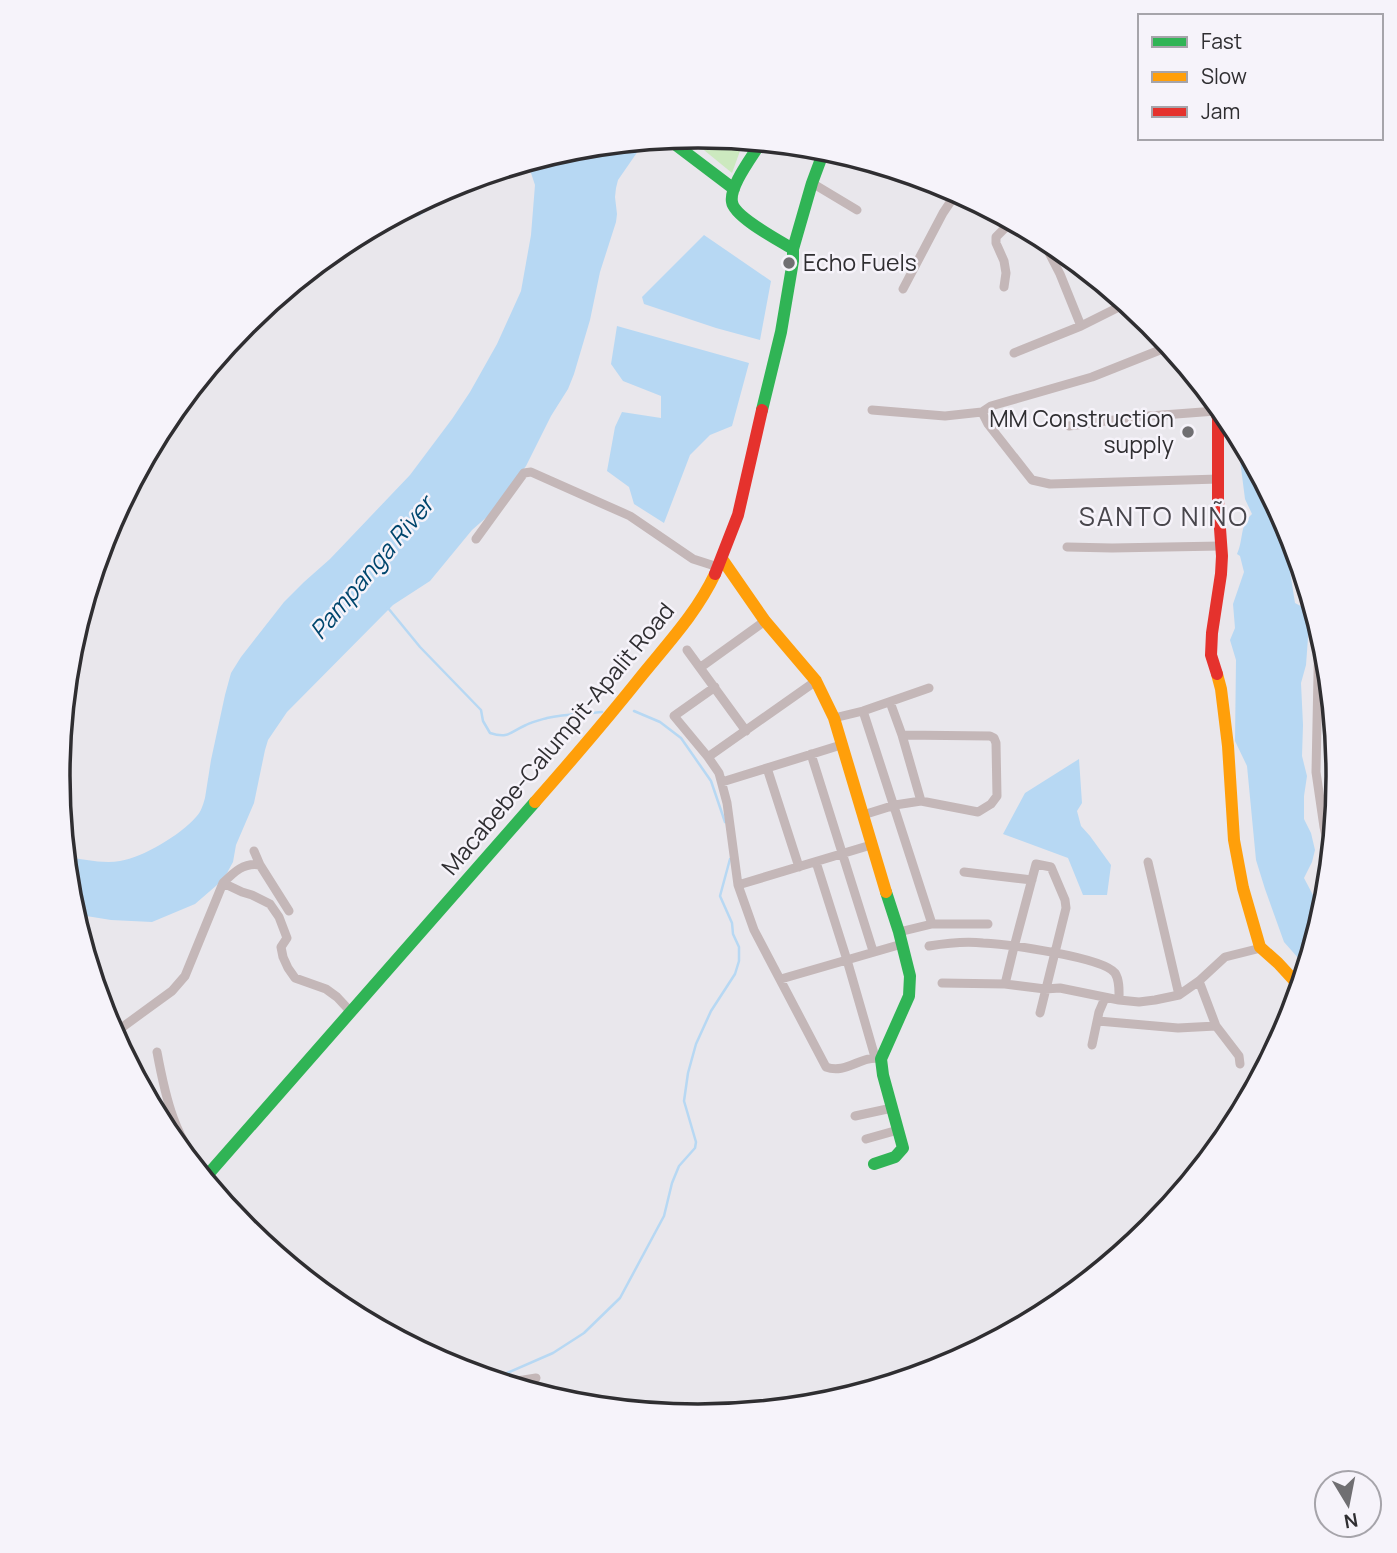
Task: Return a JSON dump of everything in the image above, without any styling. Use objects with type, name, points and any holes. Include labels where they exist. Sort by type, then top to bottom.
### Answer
[{"type":"main road","points":[[680,148],[734,189]]},
{"type":"main road","points":[[756,151],[734,189],[734,208],[755,226],[793,249]]},
{"type":"main road","name":"Macabebe-Calumpit-Apalit Road","points":[[210,1171],[583,748],[705,595],[738,515],[778,345],[793,249],[821,160]]},
{"type":"main road","points":[[1218,422],[1221,575],[1211,655],[1221,690],[1236,853],[1243,888],[1261,948],[1293,980]]},
{"type":"main road","points":[[720,563],[816,681],[834,718],[901,938],[910,976],[909,996],[878,1058],[903,1149],[898,1156],[874,1164]]},
{"type":"street","points":[[812,183],[857,210]]},
{"type":"street","points":[[904,289],[950,201]]},
{"type":"street","points":[[1004,287],[1006,273],[996,237],[1005,228]]},
{"type":"street","points":[[1051,256],[1081,326]]},
{"type":"street","points":[[1014,353],[1117,308]]},
{"type":"street","points":[[872,410],[945,415],[982,412],[991,406],[1092,377],[1160,350]]},
{"type":"street","points":[[1069,426],[1210,411]]},
{"type":"street","points":[[982,412],[988,424],[1032,480],[1050,484],[1112,484],[1219,479]]},
{"type":"street","points":[[476,539],[524,473],[531,472],[630,516],[693,559],[720,563]]},
{"type":"street","points":[[1067,547],[1221,546]]},
{"type":"street","points":[[701,667],[765,621]]},
{"type":"street","points":[[687,650],[746,731]]},
{"type":"street","points":[[1318,671],[1316,772],[1325,829]]},
{"type":"street","points":[[708,757],[816,681]]},
{"type":"street","points":[[715,687],[674,716],[719,773],[727,803],[738,886],[754,930],[826,1067],[834,1070],[878,1058],[816,862]]},
{"type":"street","points":[[834,718],[929,688]]},
{"type":"street","points":[[890,702],[921,801]]},
{"type":"street","points":[[863,711],[932,924]]},
{"type":"street","points":[[863,815],[895,805],[921,801],[978,813],[998,796],[994,738],[902,735]]},
{"type":"street","points":[[722,782],[841,745]]},
{"type":"street","points":[[811,754],[873,951]]},
{"type":"street","points":[[767,768],[799,867]]},
{"type":"street","points":[[738,886],[871,845]]},
{"type":"street","points":[[254,851],[289,911]]},
{"type":"street","points":[[1148,862],[1179,995]]},
{"type":"street","points":[[123,1027],[172,991],[185,976],[223,883],[236,870],[253,864],[260,865]]},
{"type":"street","points":[[1005,984],[1036,864],[1051,867],[1065,900],[1066,912],[1040,1013]]},
{"type":"street","points":[[964,872],[1032,880]]},
{"type":"street","points":[[223,883],[270,904],[279,916],[286,938],[281,947],[283,957],[295,978],[326,989],[350,1011]]},
{"type":"street","points":[[780,979],[873,951],[932,924],[988,924]]},
{"type":"street","points":[[929,946],[952,942],[985,943],[1055,953],[1100,964],[1114,972],[1118,981],[1119,1000]]},
{"type":"street","points":[[942,984],[1005,984],[1071,990],[1139,1002],[1179,995],[1225,957],[1261,948]]},
{"type":"street","points":[[1199,981],[1216,1026],[1239,1056],[1240,1064]]},
{"type":"street","points":[[1092,1045],[1105,998]]},
{"type":"street","points":[[1098,1021],[1178,1028],[1216,1026]]},
{"type":"street","points":[[157,1052],[163,1084],[180,1132]]},
{"type":"street","points":[[855,1116],[892,1108]]},
{"type":"street","points":[[866,1139],[898,1130]]},
{"type":"street","points":[[523,1380],[536,1378]]},
{"type":"green space","points":[[702,148],[741,149],[732,173]]},
{"type":"water","name":"Pampanga River","points":[[638,151],[618,180],[615,197],[616,222],[600,272],[590,320],[574,374],[526,466],[488,516],[472,530],[430,581],[393,605],[287,712],[268,740],[254,803],[236,845],[233,862],[217,885],[195,904],[152,922],[86,916],[75,858],[107,862],[130,859],[171,838],[198,815],[205,798],[225,695],[231,673],[241,657],[284,602],[330,559],[410,475],[470,392],[497,344],[521,291],[531,235],[535,185],[530,171],[576,160]]},
{"type":"water","points":[[704,235],[771,281],[760,340],[644,304],[642,297]]},
{"type":"water","points":[[617,326],[749,363],[732,426],[710,435],[690,455],[664,523],[634,504],[629,487],[607,471],[615,427],[622,412],[661,418],[661,396],[623,381],[611,364]]},
{"type":"water","points":[[1240,460],[1279,536],[1289,562],[1295,603],[1304,608],[1309,627],[1306,665],[1301,683],[1302,756],[1307,776],[1304,819],[1315,850],[1304,878],[1315,899],[1300,960],[1284,942],[1256,860],[1247,766],[1235,741],[1236,660],[1230,640],[1235,628],[1233,604],[1244,572],[1237,554],[1243,528],[1252,514],[1245,499]]},
{"type":"water","points":[[1079,759],[1082,803],[1077,811],[1081,826],[1111,865],[1107,895],[1083,895],[1068,858],[1003,834],[1025,793]]},
{"type":"waterway","points":[[388,608],[420,647],[481,710],[483,721],[490,733],[506,735],[547,718],[602,712]]},
{"type":"waterway","points":[[634,711],[660,722],[681,738],[711,781],[725,822]]},
{"type":"waterway","points":[[504,1374],[553,1353],[584,1333],[620,1298],[664,1216],[679,1166],[695,1148],[696,1142],[684,1101],[688,1073],[696,1044],[711,1011],[735,974],[739,961],[739,947],[733,934],[732,923],[720,896],[730,859]]},
{"type":"traffic: fast","points":[[680,148],[734,189]]},
{"type":"traffic: fast","points":[[756,151],[734,188],[732,202],[741,215],[793,249]]},
{"type":"traffic: fast","points":[[762,410],[781,332],[793,249],[821,160]]},
{"type":"traffic: fast","points":[[210,1172],[535,802]]},
{"type":"traffic: fast","points":[[874,1164],[895,1157],[903,1148],[881,1059],[909,996],[910,976],[886,892]]},
{"type":"traffic: slow","points":[[722,559],[765,621],[816,681],[834,718],[886,892]]},
{"type":"traffic: slow","points":[[535,802],[682,626],[715,574]]},
{"type":"traffic: slow","points":[[1217,674],[1228,746],[1234,840],[1243,888],[1260,947],[1294,980]]},
{"type":"traffic: jam","points":[[715,574],[738,515],[762,410]]},
{"type":"traffic: jam","points":[[1217,674],[1211,655],[1222,556],[1218,501],[1218,423]]},
{"type":"place","name":"Echo Fuels","points":[[789,263]]},
{"type":"place","name":"MM Construction supply","points":[[1188,432]]},
{"type":"district","name":"SANTO NIÑO","points":[[1164,517]]}]
